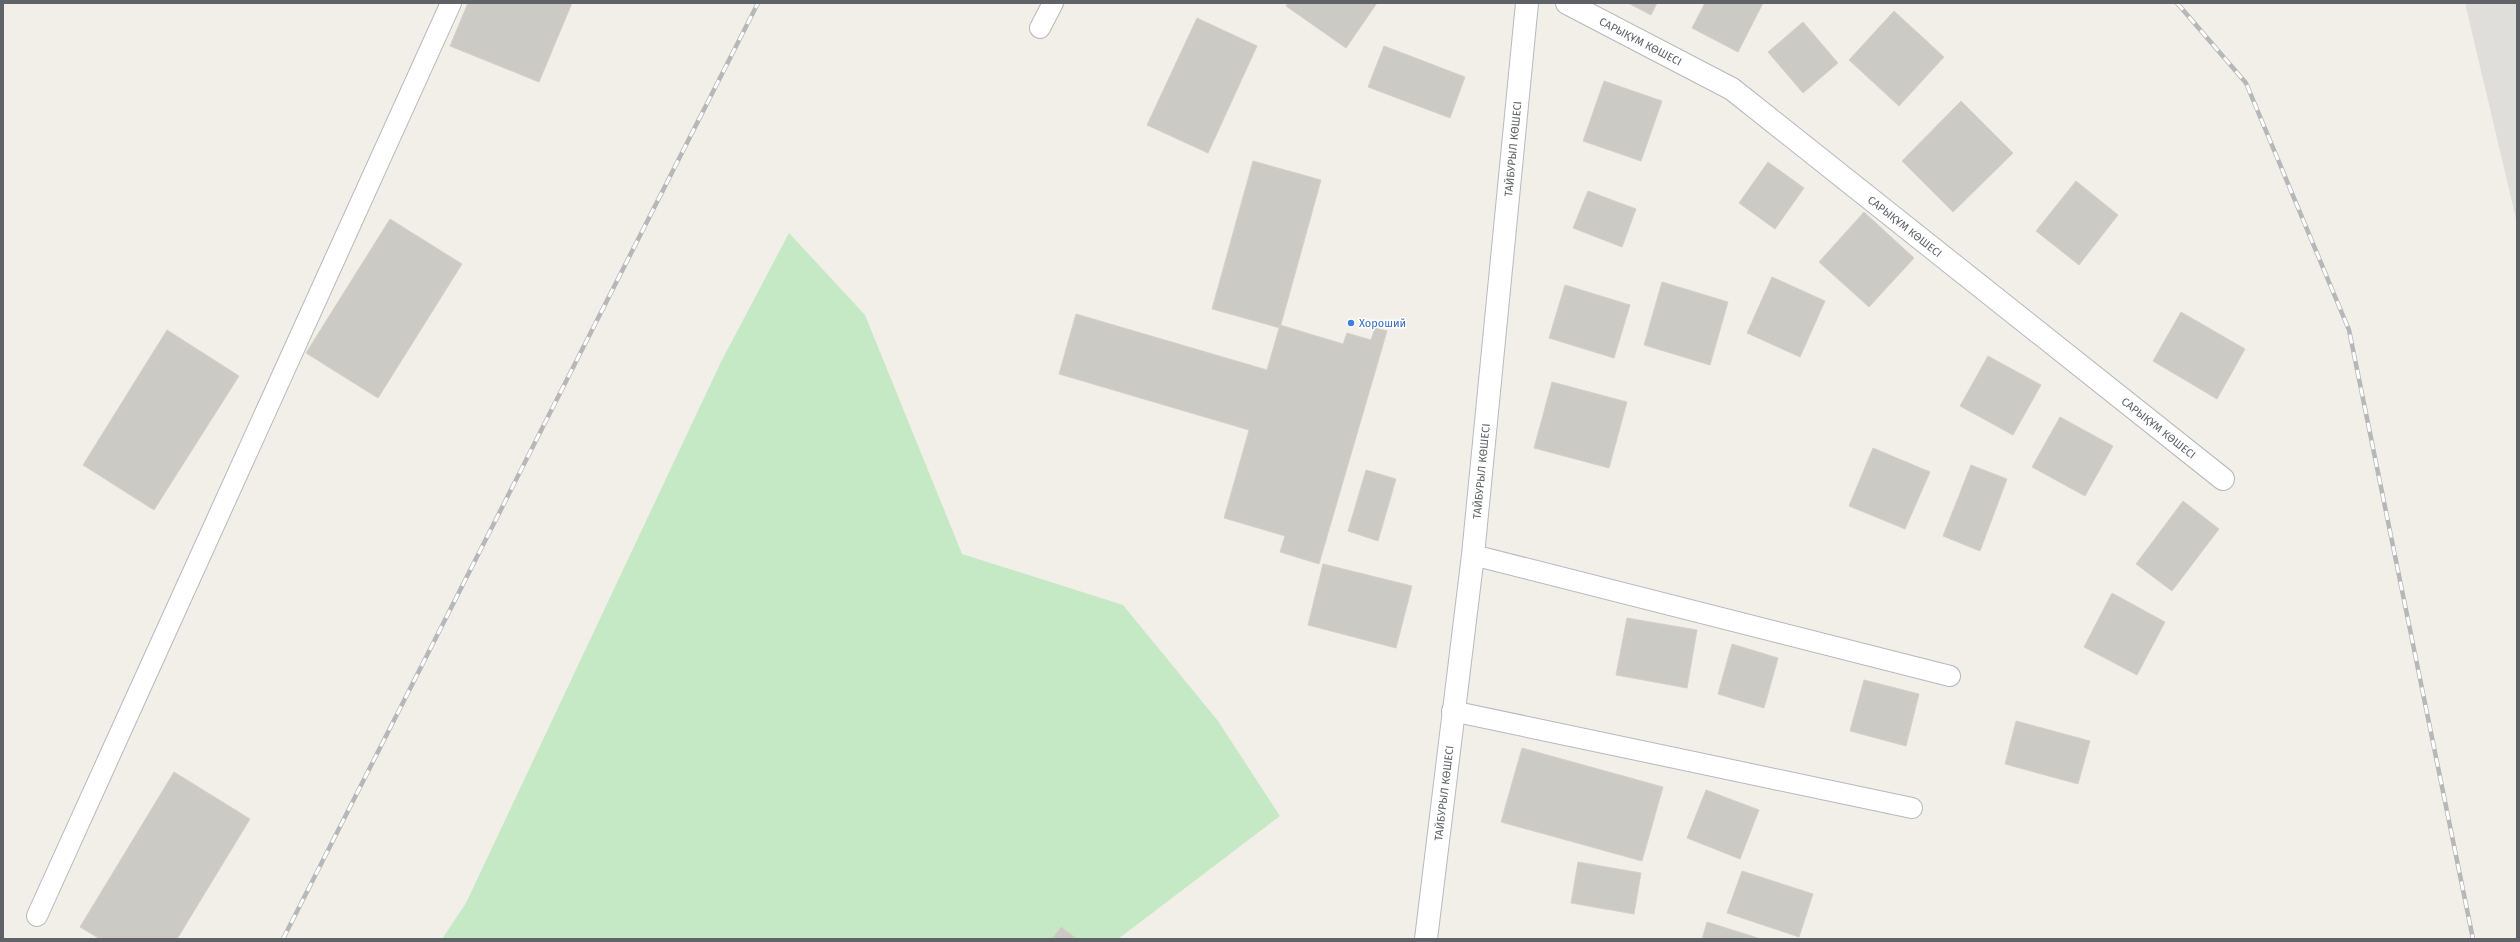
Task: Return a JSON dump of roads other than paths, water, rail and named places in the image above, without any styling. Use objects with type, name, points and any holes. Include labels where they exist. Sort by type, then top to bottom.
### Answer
[{"type":"main road","name":"ТАЙБУРЫЛ КӨШЕСІ","points":[[1426,939],[1452,711],[1473,555],[1527,3]]},
{"type":"main road","name":"САРЫҚҰМ КӨШЕСІ","points":[[1567,3],[1732,89],[2223,479]]},
{"type":"lane","points":[[37,916],[451,3]]},
{"type":"lane","points":[[1040,28],[1053,3]]},
{"type":"lane","points":[[1473,555],[1950,676]]},
{"type":"lane","points":[[1452,711],[1912,808]]},
{"type":"railway","points":[[283,939],[758,3]]},
{"type":"railway","points":[[2177,3],[2246,83],[2349,330],[2473,939]]},
{"type":"place","name":"Хороший","points":[[1351,323]]}]
